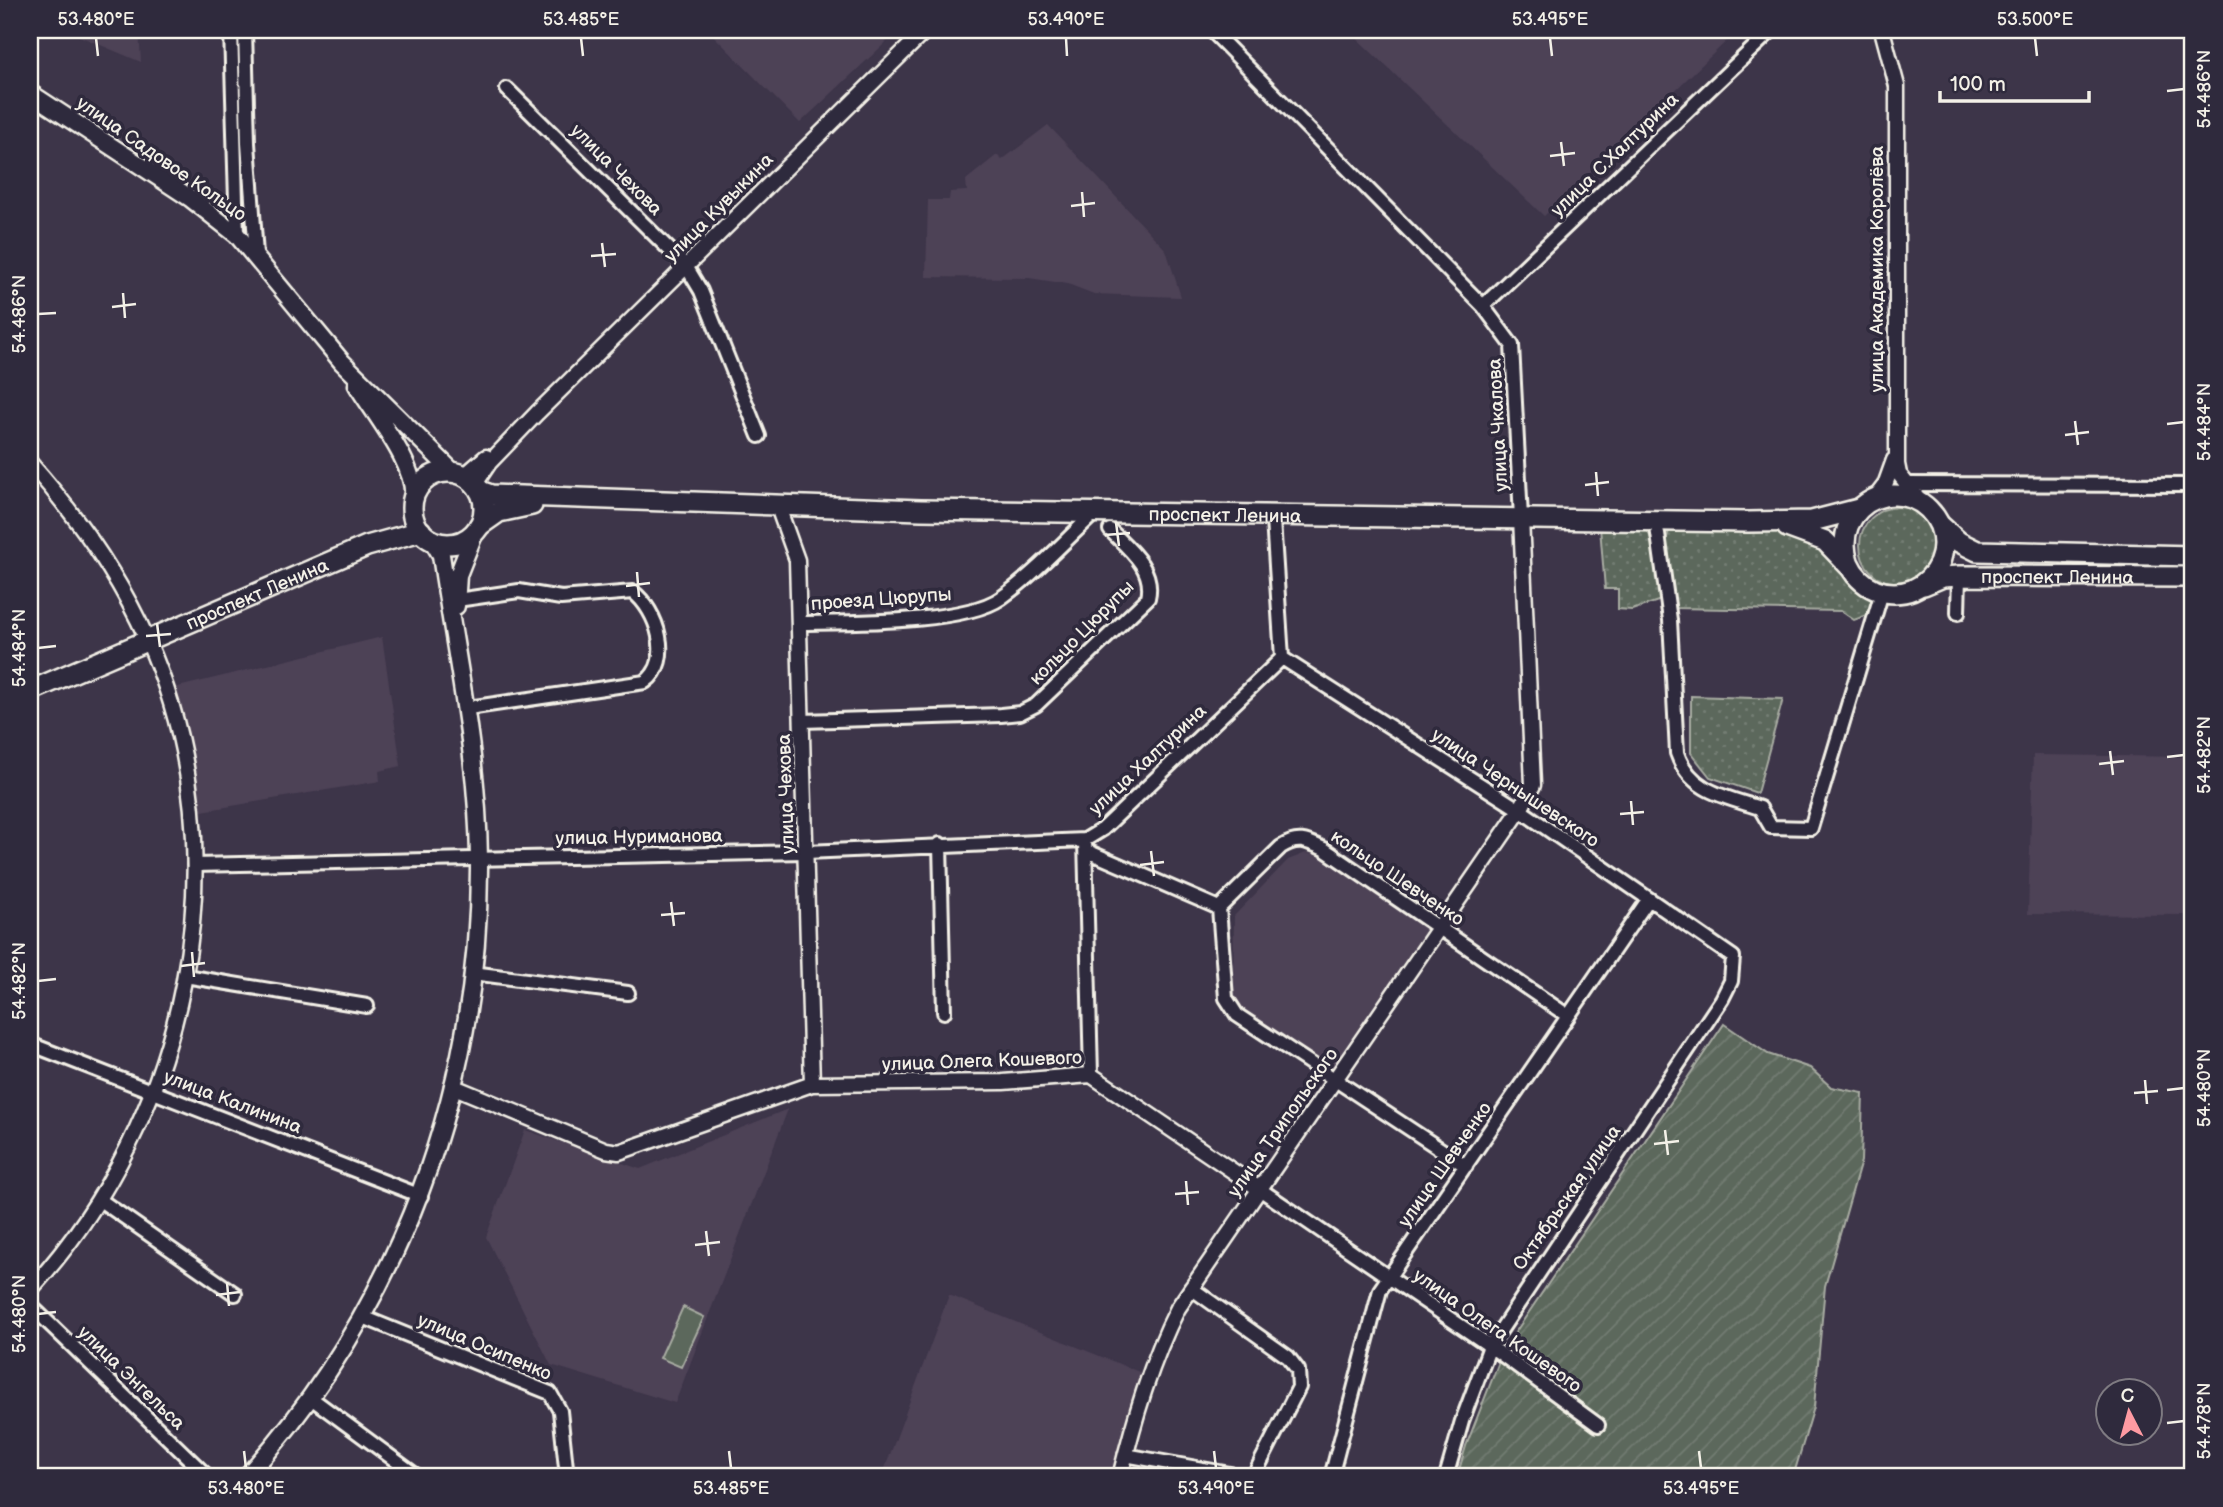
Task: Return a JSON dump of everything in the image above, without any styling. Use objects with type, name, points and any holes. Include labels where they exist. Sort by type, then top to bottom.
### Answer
[{"type":"main road","name":"улица Садовое Кольцо","points":[[30,93],[190,198],[237,235],[256,255],[342,362],[409,470],[415,489],[413,506]]},
{"type":"main road","name":"улица Садовое Кольцо","points":[[342,362],[468,481]]},
{"type":"main road","points":[[246,1477],[311,1398],[363,1317],[391,1264],[421,1196],[452,1086],[472,972],[479,859],[468,708],[456,643],[442,555],[427,536],[413,506],[428,478],[468,481],[484,512],[458,575],[456,643]]},
{"type":"main road","name":"проспект Ленина","points":[[468,481],[491,495],[617,502],[1097,512],[1748,522],[1812,521],[1867,504]]},
{"type":"main road","points":[[1898,495],[1921,502],[1940,525],[1944,538],[1940,565],[1923,585],[1903,593],[1882,593],[1863,583],[1850,567],[1845,537],[1867,504],[1898,495]]},
{"type":"main road","name":"проспект Ленина","points":[[477,529],[488,517],[512,508],[617,502]]},
{"type":"main road","name":"проспект Ленина","points":[[30,691],[367,546],[396,529],[413,506]]},
{"type":"main road","name":"проспект Ленина","points":[[1748,522],[1809,533],[1825,541],[1850,567]]},
{"type":"main road","name":"проспект Ленина","points":[[1940,525],[1959,542],[1977,551],[2193,556]]},
{"type":"main road","points":[[427,536],[455,543],[477,529]]},
{"type":"main road","name":"проспект Ленина","points":[[367,546],[427,536]]},
{"type":"main road","name":"проспект Ленина","points":[[1923,585],[1943,577],[1959,576],[2193,577]]},
{"type":"street","points":[[231,30],[237,235]]},
{"type":"street","points":[[244,30],[256,255]]},
{"type":"street","name":"улица Кувыкина","points":[[468,481],[926,30]]},
{"type":"street","name":"улица Чкалова","points":[[1211,30],[1483,306],[1512,345],[1533,785],[1520,810]]},
{"type":"street","name":"улица С.Халтурина","points":[[1483,306],[1772,30]]},
{"type":"street","name":"улица Академика Королёва","points":[[1882,30],[1897,86],[1895,441],[1899,474],[1921,502]]},
{"type":"street","name":"улица Чехова","points":[[507,89],[686,266],[701,291],[759,436]]},
{"type":"street","points":[[1867,504],[1890,475],[1895,441]]},
{"type":"street","points":[[30,463],[95,546],[148,641],[181,749],[190,807],[194,865],[186,976],[174,1030],[155,1091],[130,1147],[100,1200],[64,1251],[30,1290]]},
{"type":"street","points":[[1905,484],[1926,481],[2113,486],[2193,485]]},
{"type":"street","name":"улица Чехова","points":[[778,506],[795,549],[800,623],[812,1084]]},
{"type":"street","name":"проезд Цюрупы","points":[[800,623],[900,619],[972,610],[999,600],[1097,512]]},
{"type":"street","points":[[1273,520],[1282,658]]},
{"type":"street","points":[[1656,520],[1670,620],[1677,753],[1681,765],[1689,777],[1711,793],[1760,808],[1771,827],[1811,828],[1882,593]]},
{"type":"street","name":"кольцо Цюрупы","points":[[802,721],[1001,715],[1020,713],[1036,705],[1148,598],[1150,588],[1147,572],[1110,530]]},
{"type":"street","points":[[1958,613],[1959,576]]},
{"type":"street","points":[[457,600],[519,591],[561,598],[628,590],[639,596],[655,625],[660,644],[659,663],[645,682],[468,708]]},
{"type":"street","name":"улица Чернышевского","points":[[1282,658],[1520,810],[1648,900],[1727,951]]},
{"type":"street","name":"улица Халтурина","points":[[1086,845],[1282,658]]},
{"type":"street","name":"улица Трипольского","points":[[1120,1477],[1163,1337],[1191,1288],[1520,810]]},
{"type":"street","name":"кольцо Шевченко","points":[[1219,908],[1281,847],[1292,840],[1305,840],[1438,926],[1568,1016]]},
{"type":"street","points":[[940,844],[944,1012]]},
{"type":"street","name":"улица Нуриманова","points":[[194,865],[806,852],[940,844],[1086,845]]},
{"type":"street","points":[[1091,1075],[1086,845],[1219,908],[1226,998],[1237,1015],[1466,1167]]},
{"type":"street","name":"улица Шевченко","points":[[1331,1477],[1373,1310],[1388,1277],[1648,900]]},
{"type":"street","name":"Октябрьская улица","points":[[1446,1477],[1462,1421],[1490,1346],[1722,999],[1734,973],[1733,957],[1727,951]]},
{"type":"street","points":[[472,972],[628,993]]},
{"type":"street","points":[[186,976],[367,1006]]},
{"type":"street","name":"улица Калинина","points":[[30,1044],[421,1196]]},
{"type":"street","name":"улица Олега Кошевого","points":[[452,1086],[606,1150],[619,1152],[812,1084],[1003,1082],[1091,1075],[1490,1346],[1598,1425]]},
{"type":"street","points":[[100,1200],[235,1294]]},
{"type":"street","points":[[1191,1288],[1288,1357],[1298,1370],[1298,1387],[1253,1477]]},
{"type":"street","name":"улица Энгельса","points":[[30,1305],[208,1477]]},
{"type":"street","name":"улица Осипенко","points":[[363,1317],[550,1393],[560,1411],[568,1477]]},
{"type":"street","points":[[311,1398],[418,1477]]},
{"type":"street","points":[[1125,1455],[1247,1477]]},
{"type":"shaded area","points":[[65,30],[139,30],[141,62]]},
{"type":"shaded area","points":[[708,30],[899,30],[800,123]]},
{"type":"shaded area","points":[[1348,30],[1738,30],[1544,216]]},
{"type":"shaded area","points":[[1048,125],[1166,250],[1181,297],[1094,294],[1068,284],[1029,278],[926,277],[928,200],[949,200],[950,192],[967,191],[966,180],[997,155],[1002,160]]},
{"type":"shaded area","points":[[382,637],[401,766],[379,771],[380,781],[196,812],[170,689]]},
{"type":"shaded area","points":[[2033,755],[2193,757],[2193,915],[2028,914]]},
{"type":"shaded area","points":[[1306,853],[1324,857],[1428,927],[1329,1071],[1244,1013],[1233,995],[1234,916],[1288,860]]},
{"type":"shaded area","points":[[788,1109],[675,1403],[551,1365],[486,1237],[525,1130],[640,1169]]},
{"type":"shaded area","points":[[949,1295],[1144,1374],[1120,1438],[1113,1477],[912,1477],[884,1471]]},
{"type":"green space","points":[[1898,507],[1912,510],[1925,518],[1933,531],[1936,545],[1933,559],[1925,572],[1912,580],[1898,583],[1884,580],[1871,572],[1863,559],[1860,545],[1863,531],[1871,518],[1884,510]]},
{"type":"green space","points":[[1600,527],[1646,528],[1654,544],[1661,600],[1632,610],[1618,609],[1618,589],[1605,589]]},
{"type":"green space","points":[[1670,528],[1791,531],[1837,558],[1847,582],[1872,597],[1870,614],[1854,620],[1841,611],[1674,608],[1665,543]]},
{"type":"green space","points":[[1691,696],[1783,699],[1757,793],[1710,777],[1691,753]]},
{"type":"green space","points":[[1724,1024],[1768,1054],[1810,1068],[1831,1087],[1863,1093],[1861,1161],[1825,1286],[1814,1407],[1793,1477],[1457,1477],[1466,1446],[1504,1349]]},
{"type":"green space","points":[[683,1307],[704,1317],[681,1367],[660,1358]]}]
